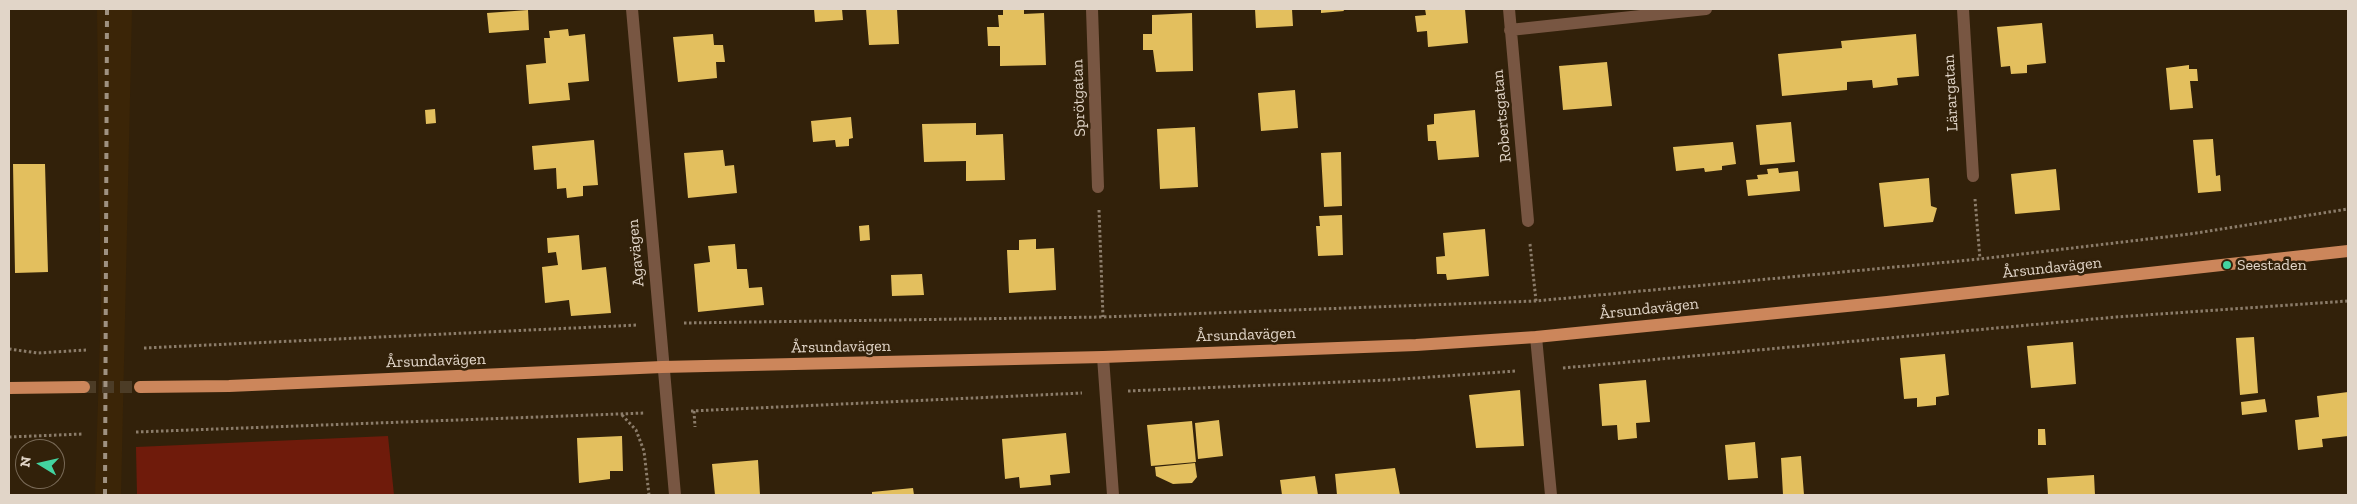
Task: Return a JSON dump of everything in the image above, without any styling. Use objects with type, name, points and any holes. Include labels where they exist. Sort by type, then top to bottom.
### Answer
[{"type":"main road","name":"Årsundavägen","points":[[140,387],[229,386],[662,367],[1103,357],[1416,345],[1536,337],[1887,302],[2348,251]]},
{"type":"main road","points":[[9,388],[84,387]]},
{"type":"street","name":"Agavägen","points":[[632,9],[662,367],[675,495]]},
{"type":"street","name":"Sprötgatan","points":[[1092,9],[1098,187]]},
{"type":"street","name":"Robertsgatan","points":[[1509,9],[1528,221]]},
{"type":"street","points":[[1510,30],[1706,9]]},
{"type":"street","name":"Lärargatan","points":[[1963,9],[1973,176]]},
{"type":"street","points":[[1536,337],[1551,495]]},
{"type":"street","points":[[1103,357],[1113,495]]},
{"type":"path","points":[[1973,176],[1980,259]]},
{"type":"path","points":[[1098,187],[1103,317]]},
{"type":"path","points":[[144,348],[659,324],[1103,317],[1536,301],[1980,259],[2190,234],[2348,209]]},
{"type":"path","points":[[1528,221],[1536,301]]},
{"type":"path","points":[[136,432],[622,414],[1388,380],[1539,370],[2116,317],[2348,301]]},
{"type":"path","points":[[9,349],[38,353],[86,350]]},
{"type":"path","points":[[622,414],[636,430],[644,450],[649,495]]},
{"type":"path","points":[[9,437],[83,434]]},
{"type":"shaded area","points":[[97,9],[132,9],[121,495],[95,495],[101,308]]},
{"type":"shaded area","points":[[388,436],[394,495],[137,495],[136,447]]},
{"type":"building","points":[[814,9],[842,9],[843,20],[815,22]]},
{"type":"building","points":[[866,9],[897,9],[899,44],[869,45]]},
{"type":"building","points":[[1003,9],[1024,9],[1024,14],[1044,13],[1046,65],[1000,66],[1000,46],[988,46],[987,27],[999,27],[998,15],[1003,15]]},
{"type":"building","points":[[1255,9],[1292,9],[1293,26],[1256,28]]},
{"type":"building","points":[[1321,9],[1343,9],[1344,11],[1321,13]]},
{"type":"building","points":[[1425,9],[1465,9],[1468,43],[1428,47],[1427,31],[1417,32],[1415,16],[1426,15]]},
{"type":"building","points":[[528,10],[529,30],[489,33],[487,13]]},
{"type":"building","points":[[1192,13],[1193,71],[1156,72],[1153,50],[1143,50],[1143,34],[1152,34],[1152,15]]},
{"type":"building","points":[[2042,23],[2046,63],[2027,65],[2027,73],[2011,74],[2010,66],[2001,67],[1997,27]]},
{"type":"building","points":[[568,29],[569,36],[585,34],[589,81],[568,83],[570,100],[529,104],[526,65],[546,63],[544,38],[550,38],[549,31]]},
{"type":"building","points":[[713,34],[714,45],[723,45],[725,62],[716,62],[717,78],[678,82],[673,37]]},
{"type":"building","points":[[1916,34],[1919,76],[1897,78],[1898,85],[1873,88],[1872,80],[1847,82],[1847,90],[1782,96],[1778,54],[1842,48],[1841,41]]},
{"type":"building","points":[[1607,62],[1612,106],[1563,110],[1559,66]]},
{"type":"building","points":[[2189,65],[2189,69],[2197,69],[2198,81],[2190,81],[2193,108],[2170,110],[2166,68]]},
{"type":"building","points":[[1295,90],[1298,128],[1261,131],[1258,93]]},
{"type":"building","points":[[435,109],[436,123],[426,124],[425,110]]},
{"type":"building","points":[[1475,110],[1479,157],[1438,160],[1436,141],[1428,141],[1427,125],[1434,124],[1434,114]]},
{"type":"building","points":[[851,117],[853,138],[849,139],[849,146],[836,147],[835,140],[813,142],[811,121]]},
{"type":"building","points":[[1791,122],[1795,162],[1760,165],[1756,125]]},
{"type":"building","points":[[976,123],[976,135],[1003,134],[1005,180],[966,181],[966,161],[924,162],[922,124]]},
{"type":"building","points":[[1195,127],[1198,187],[1160,189],[1157,129]]},
{"type":"building","points":[[2213,139],[2216,176],[2220,175],[2221,191],[2198,193],[2193,140]]},
{"type":"building","points":[[594,140],[598,185],[583,186],[583,196],[567,198],[566,188],[557,189],[556,168],[534,170],[532,146]]},
{"type":"building","points":[[1733,142],[1736,164],[1722,166],[1722,170],[1705,172],[1704,168],[1676,171],[1673,147]]},
{"type":"building","points":[[723,150],[725,166],[734,165],[737,193],[688,198],[684,153]]},
{"type":"building","points":[[1341,152],[1342,206],[1324,207],[1321,153]]},
{"type":"building","points":[[13,164],[45,164],[48,272],[15,273]]},
{"type":"building","points":[[1778,168],[1779,173],[1798,171],[1800,191],[1748,196],[1746,180],[1758,179],[1757,175],[1768,174],[1767,169]]},
{"type":"building","points":[[2056,169],[2060,210],[2015,214],[2011,174]]},
{"type":"building","points":[[1929,178],[1931,206],[1937,208],[1933,222],[1884,227],[1879,183]]},
{"type":"building","points":[[1342,215],[1343,255],[1318,256],[1316,226],[1320,226],[1319,216]]},
{"type":"building","points":[[869,225],[870,240],[860,241],[859,226]]},
{"type":"building","points":[[1485,229],[1489,276],[1447,280],[1446,274],[1437,274],[1436,257],[1445,256],[1443,233]]},
{"type":"building","points":[[579,235],[582,270],[606,267],[611,313],[571,316],[569,300],[545,303],[542,267],[558,265],[556,252],[548,253],[547,238]]},
{"type":"building","points":[[1036,239],[1036,249],[1054,248],[1056,290],[1009,293],[1007,250],[1019,250],[1019,240]]},
{"type":"building","points":[[735,244],[737,269],[747,269],[749,288],[762,287],[764,305],[698,312],[694,264],[710,262],[708,246]]},
{"type":"building","points":[[922,274],[924,295],[892,296],[891,275]]},
{"type":"building","points":[[2254,337],[2258,393],[2240,395],[2236,338]]},
{"type":"building","points":[[2073,342],[2076,384],[2031,388],[2027,346]]},
{"type":"building","points":[[1945,354],[1949,395],[1936,397],[1936,405],[1917,407],[1917,398],[1904,399],[1900,358]]},
{"type":"building","points":[[1646,380],[1650,422],[1636,423],[1637,438],[1618,440],[1617,425],[1602,426],[1599,384]]},
{"type":"building","points":[[1520,390],[1524,446],[1476,448],[1469,395]]},
{"type":"building","points":[[2348,392],[2348,436],[2322,439],[2323,447],[2298,450],[2295,420],[2319,417],[2317,396]]},
{"type":"building","points":[[2265,399],[2267,412],[2242,415],[2241,402]]},
{"type":"building","points":[[1219,420],[1223,456],[1198,459],[1195,423]]},
{"type":"building","points":[[1192,421],[1196,462],[1151,466],[1147,425]]},
{"type":"building","points":[[2038,429],[2045,429],[2046,445],[2038,445]]},
{"type":"building","points":[[1066,433],[1070,473],[1050,475],[1051,485],[1020,488],[1019,477],[1005,479],[1002,439]]},
{"type":"building","points":[[622,436],[623,471],[610,471],[610,479],[579,483],[577,438]]},
{"type":"building","points":[[1755,442],[1758,478],[1728,480],[1725,445]]},
{"type":"building","points":[[1801,456],[1804,495],[1783,495],[1781,458]]},
{"type":"building","points":[[758,460],[760,495],[715,495],[712,464]]},
{"type":"building","points":[[1195,463],[1197,477],[1192,483],[1173,484],[1156,476],[1155,467]]},
{"type":"building","points":[[1395,468],[1400,495],[1337,495],[1335,474]]},
{"type":"building","points":[[2094,475],[2095,495],[2048,495],[2047,478]]},
{"type":"building","points":[[1315,476],[1318,495],[1282,495],[1280,480]]},
{"type":"building","points":[[913,488],[914,495],[872,495],[872,492]]},
{"type":"tunnel","points":[[84,387],[140,387]]},
{"type":"railway","points":[[105,495],[107,9]]},
{"type":"place","name":"Seestaden","points":[[2227,265]]}]
